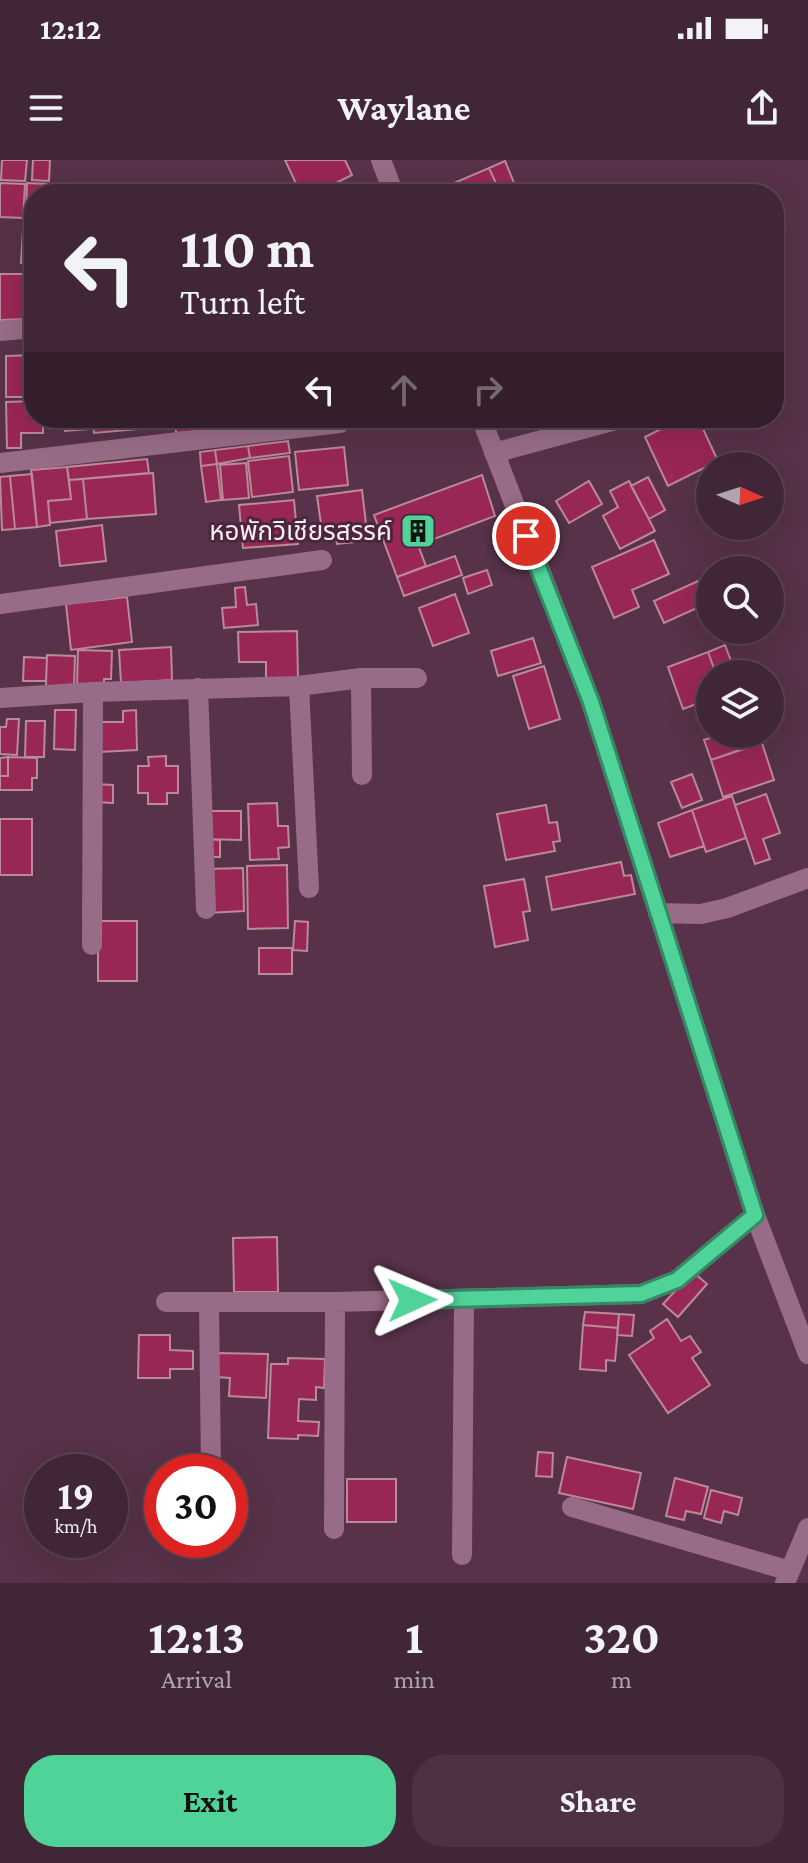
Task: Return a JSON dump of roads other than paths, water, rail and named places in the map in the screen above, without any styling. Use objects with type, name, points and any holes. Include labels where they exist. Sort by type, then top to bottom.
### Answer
[{"type":"street","points":[[381,160],[390,184]]},
{"type":"street","points":[[0,331],[24,329]]},
{"type":"street","points":[[0,463],[298,428]]},
{"type":"street","points":[[485,428],[591,702],[755,1215],[808,1354]]},
{"type":"street","points":[[494,453],[586,428]]},
{"type":"street","points":[[0,604],[322,560]]},
{"type":"street","points":[[0,698],[299,686],[361,678],[417,678]]},
{"type":"street","points":[[361,678],[362,775]]},
{"type":"street","points":[[299,686],[309,888]]},
{"type":"street","points":[[198,688],[206,909]]},
{"type":"street","points":[[92,945],[93,692]]},
{"type":"street","points":[[658,913],[701,914],[727,908],[808,878]]},
{"type":"street","points":[[166,1302],[335,1302],[641,1294],[677,1280],[755,1215]]},
{"type":"street","points":[[462,1555],[464,1299]]},
{"type":"street","points":[[209,1302],[211,1454]]},
{"type":"street","points":[[334,1529],[335,1302]]},
{"type":"street","points":[[572,1507],[788,1577],[808,1528]]},
{"type":"place","name":"หอพักวิเชียรสรรค์","points":[[418,531]]}]
